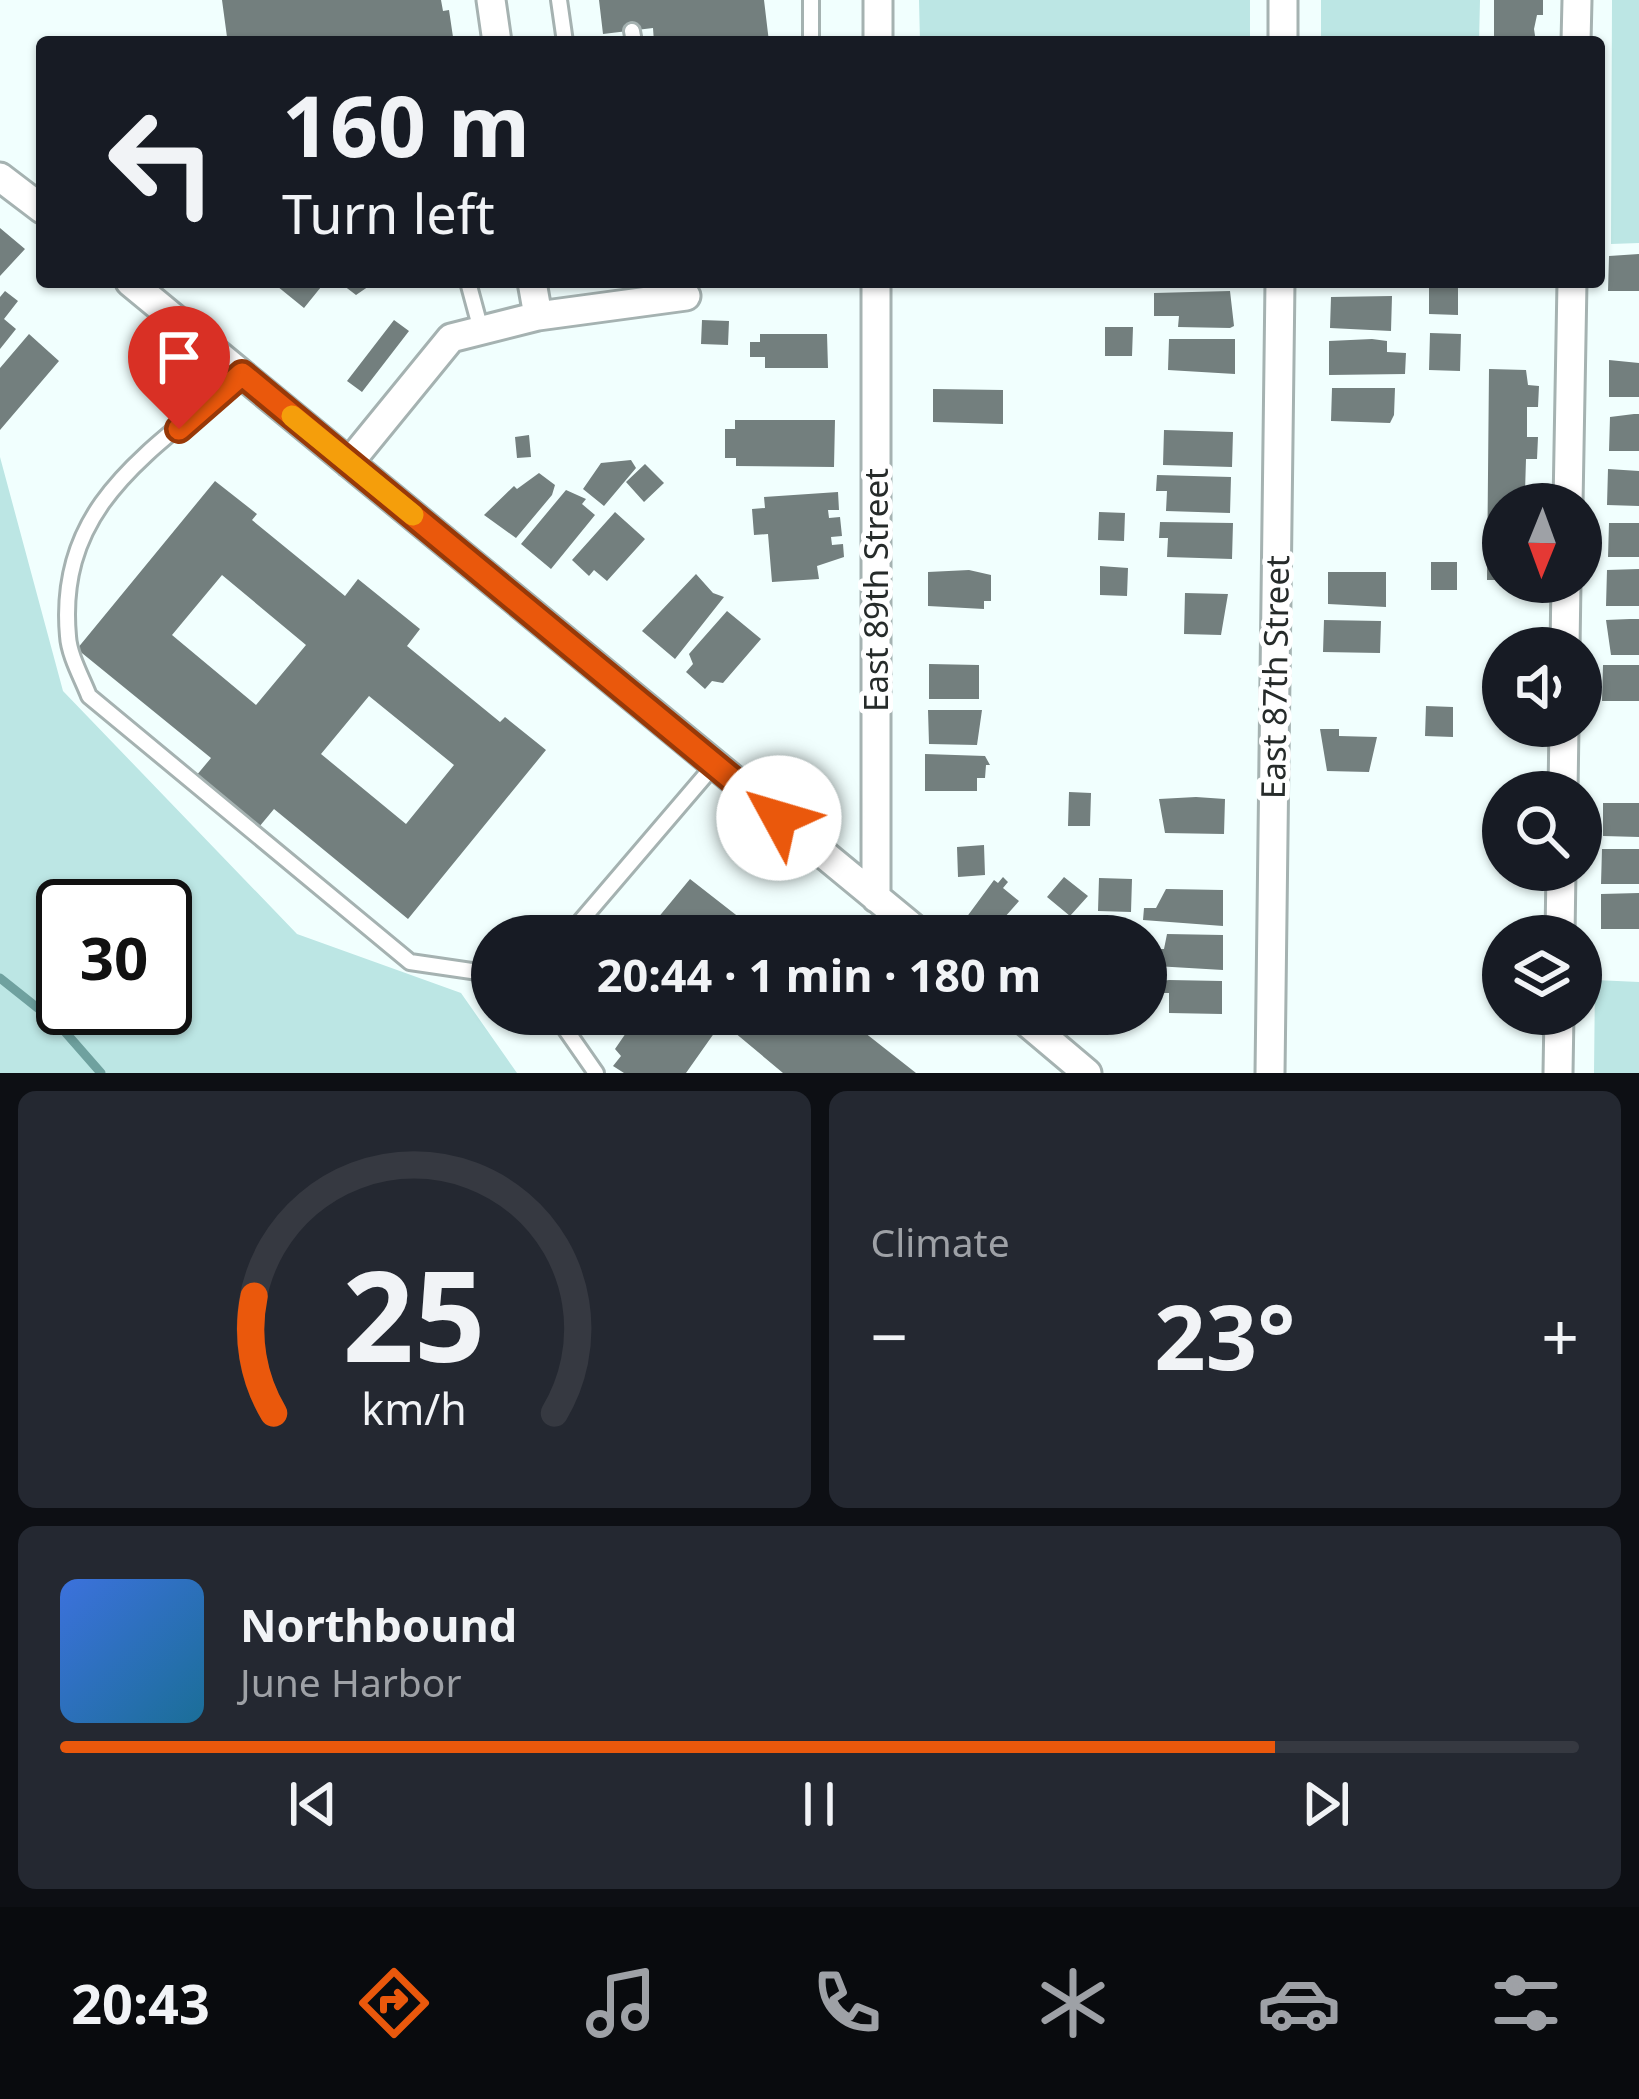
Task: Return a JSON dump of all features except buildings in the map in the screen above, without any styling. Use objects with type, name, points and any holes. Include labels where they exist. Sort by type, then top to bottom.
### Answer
[{"type":"street","points":[[491,0],[495,36]]},
{"type":"street","points":[[878,0],[878,36]]},
{"type":"street","points":[[1283,0],[1283,36]]},
{"type":"street","points":[[1576,36],[1577,0]]},
{"type":"street","points":[[0,177],[36,204]]},
{"type":"street","points":[[147,288],[242,374],[897,915]]},
{"type":"street","points":[[533,288],[538,316]]},
{"type":"street","name":"East 89th Street","points":[[876,288],[876,898]]},
{"type":"street","name":"East 87th Street","points":[[1270,1073],[1280,288]]},
{"type":"street","points":[[1568,483],[1572,288]]},
{"type":"street","points":[[349,463],[451,338],[538,316],[686,296]]},
{"type":"street","points":[[1042,1035],[1088,1073]]},
{"type":"street","points":[[1558,1035],[1558,1073]]},
{"type":"lane","points":[[559,0],[564,36]]},
{"type":"lane","points":[[811,0],[811,36]]},
{"type":"lane","points":[[470,288],[481,330]]},
{"type":"lane","points":[[242,374],[109,488],[72,551],[68,638],[88,696],[410,962],[471,971]]},
{"type":"lane","points":[[586,915],[715,764]]},
{"type":"lane","points":[[570,1035],[596,1073]]},
{"type":"shaded area","points":[[919,0],[1250,0],[1250,36],[920,36]]},
{"type":"shaded area","points":[[1321,0],[1480,0],[1479,36],[1321,36]]},
{"type":"shaded area","points":[[1612,0],[1639,0],[1639,243],[1611,244]]},
{"type":"shaded area","points":[[0,457],[63,691],[297,934],[461,993],[471,1007],[471,1035],[490,1035],[517,1073],[0,1073]]},
{"type":"shaded area","points":[[1602,980],[1639,982],[1639,1073],[1594,1073],[1594,1035],[1602,1035]]},
{"type":"waterway","points":[[0,978],[59,1025],[101,1073]]},
{"type":"slow traffic","points":[[292,416],[413,515]]},
{"type":"route","points":[[179,429],[242,374],[779,818]]}]
